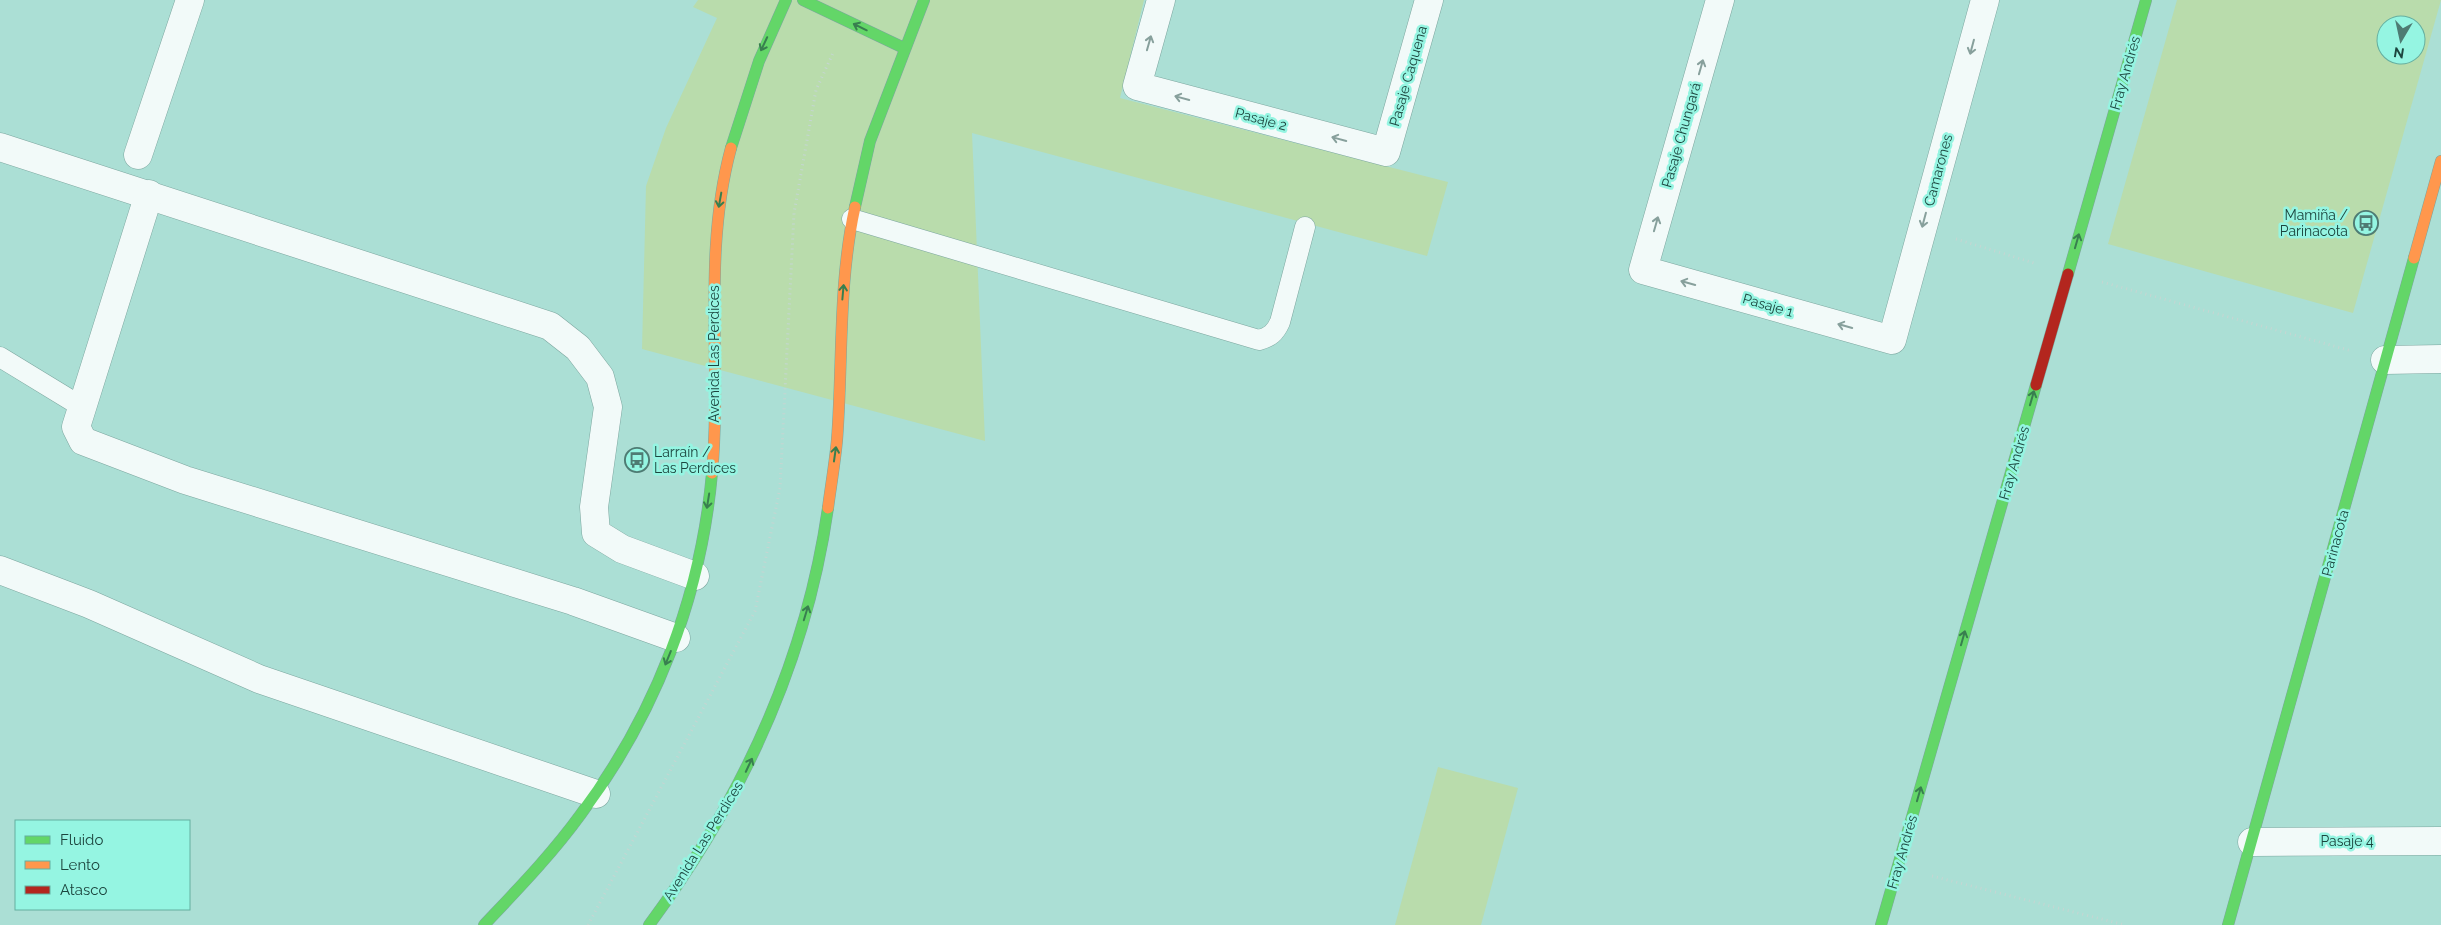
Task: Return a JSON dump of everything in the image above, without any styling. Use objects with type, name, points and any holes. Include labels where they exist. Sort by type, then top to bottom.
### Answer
[{"type":"main road","name":"Avenida Las Perdices","points":[[484,925],[559,843],[596,794],[656,688],[676,638],[695,576],[712,475],[714,255],[718,209],[728,154],[742,100],[762,48],[786,0]]},
{"type":"main road","points":[[802,0],[904,48]]},
{"type":"main road","name":"Avenida Las Perdices","points":[[649,925],[672,894],[736,791],[774,710],[808,610],[822,550],[837,440],[841,315],[848,238],[870,141],[904,48],[924,0]]},
{"type":"main road","name":"Fray Andrés","points":[[1881,925],[2146,0]]},
{"type":"main road","name":"Parinacota","points":[[2228,925],[2441,161]]},
{"type":"street","points":[[138,155],[190,0]]},
{"type":"street","name":"Pasaje 2","points":[[1161,0],[1137,86],[1386,152]]},
{"type":"street","name":"Pasaje Caquena","points":[[1386,152],[1429,0]]},
{"type":"street","name":"Pasaje Chungará","points":[[1643,270],[1720,0]]},
{"type":"street","name":"Camarones","points":[[1892,340],[1985,0]]},
{"type":"street","points":[[0,147],[550,326],[578,348],[600,378],[608,407],[594,507],[596,533],[622,549],[695,576]]},
{"type":"street","points":[[149,194],[76,426],[84,441],[185,480],[573,601],[676,638]]},
{"type":"street","name":"Pasaje 1","points":[[1643,270],[1892,340]]},
{"type":"street","points":[[2385,360],[2441,359]]},
{"type":"street","points":[[0,570],[89,604],[259,679],[596,794]]},
{"type":"street","name":"Pasaje 4","points":[[2252,842],[2441,840]]},
{"type":"lane","points":[[852,219],[1259,340],[1268,338],[1276,332],[1305,227]]},
{"type":"lane","points":[[0,356],[82,407]]},
{"type":"path","points":[[1922,229],[2068,273],[2385,360]]},
{"type":"path","points":[[1898,867],[2125,925]]},
{"type":"green space","points":[[698,0],[1144,0],[1120,98],[1448,182],[1427,256],[972,133],[985,441],[642,349],[646,186],[666,128],[717,18],[693,7]]},
{"type":"green space","points":[[2177,0],[2441,0],[2426,53],[2426,15],[2376,15],[2376,65],[2423,65],[2353,313],[2108,244]]},
{"type":"green space","points":[[1438,767],[1518,788],[1481,925],[1395,925]]},
{"type":"traffic: fast","points":[[731,148],[759,61],[786,0]]},
{"type":"traffic: fast","points":[[803,0],[904,48]]},
{"type":"traffic: fast","points":[[855,207],[870,141],[924,0]]},
{"type":"traffic: fast","points":[[2068,274],[2146,0]]},
{"type":"traffic: fast","points":[[2228,925],[2414,258]]},
{"type":"traffic: fast","points":[[1881,925],[2036,385]]},
{"type":"traffic: fast","points":[[484,925],[547,857],[581,814],[631,736],[652,695],[670,653],[697,565],[712,473]]},
{"type":"traffic: fast","points":[[649,925],[713,829],[765,728],[786,675],[804,621],[818,565],[828,508]]},
{"type":"traffic: slow","points":[[712,473],[717,229],[722,188],[731,148]]},
{"type":"traffic: slow","points":[[2414,258],[2441,161]]},
{"type":"traffic: slow","points":[[828,508],[837,440],[843,294],[855,207]]},
{"type":"traffic: jam","points":[[2036,385],[2068,274]]},
{"type":"place","name":"Mamiña / Parinacota","points":[[2366,223]]},
{"type":"place","name":"Larraín / Las Perdices","points":[[637,460]]}]
